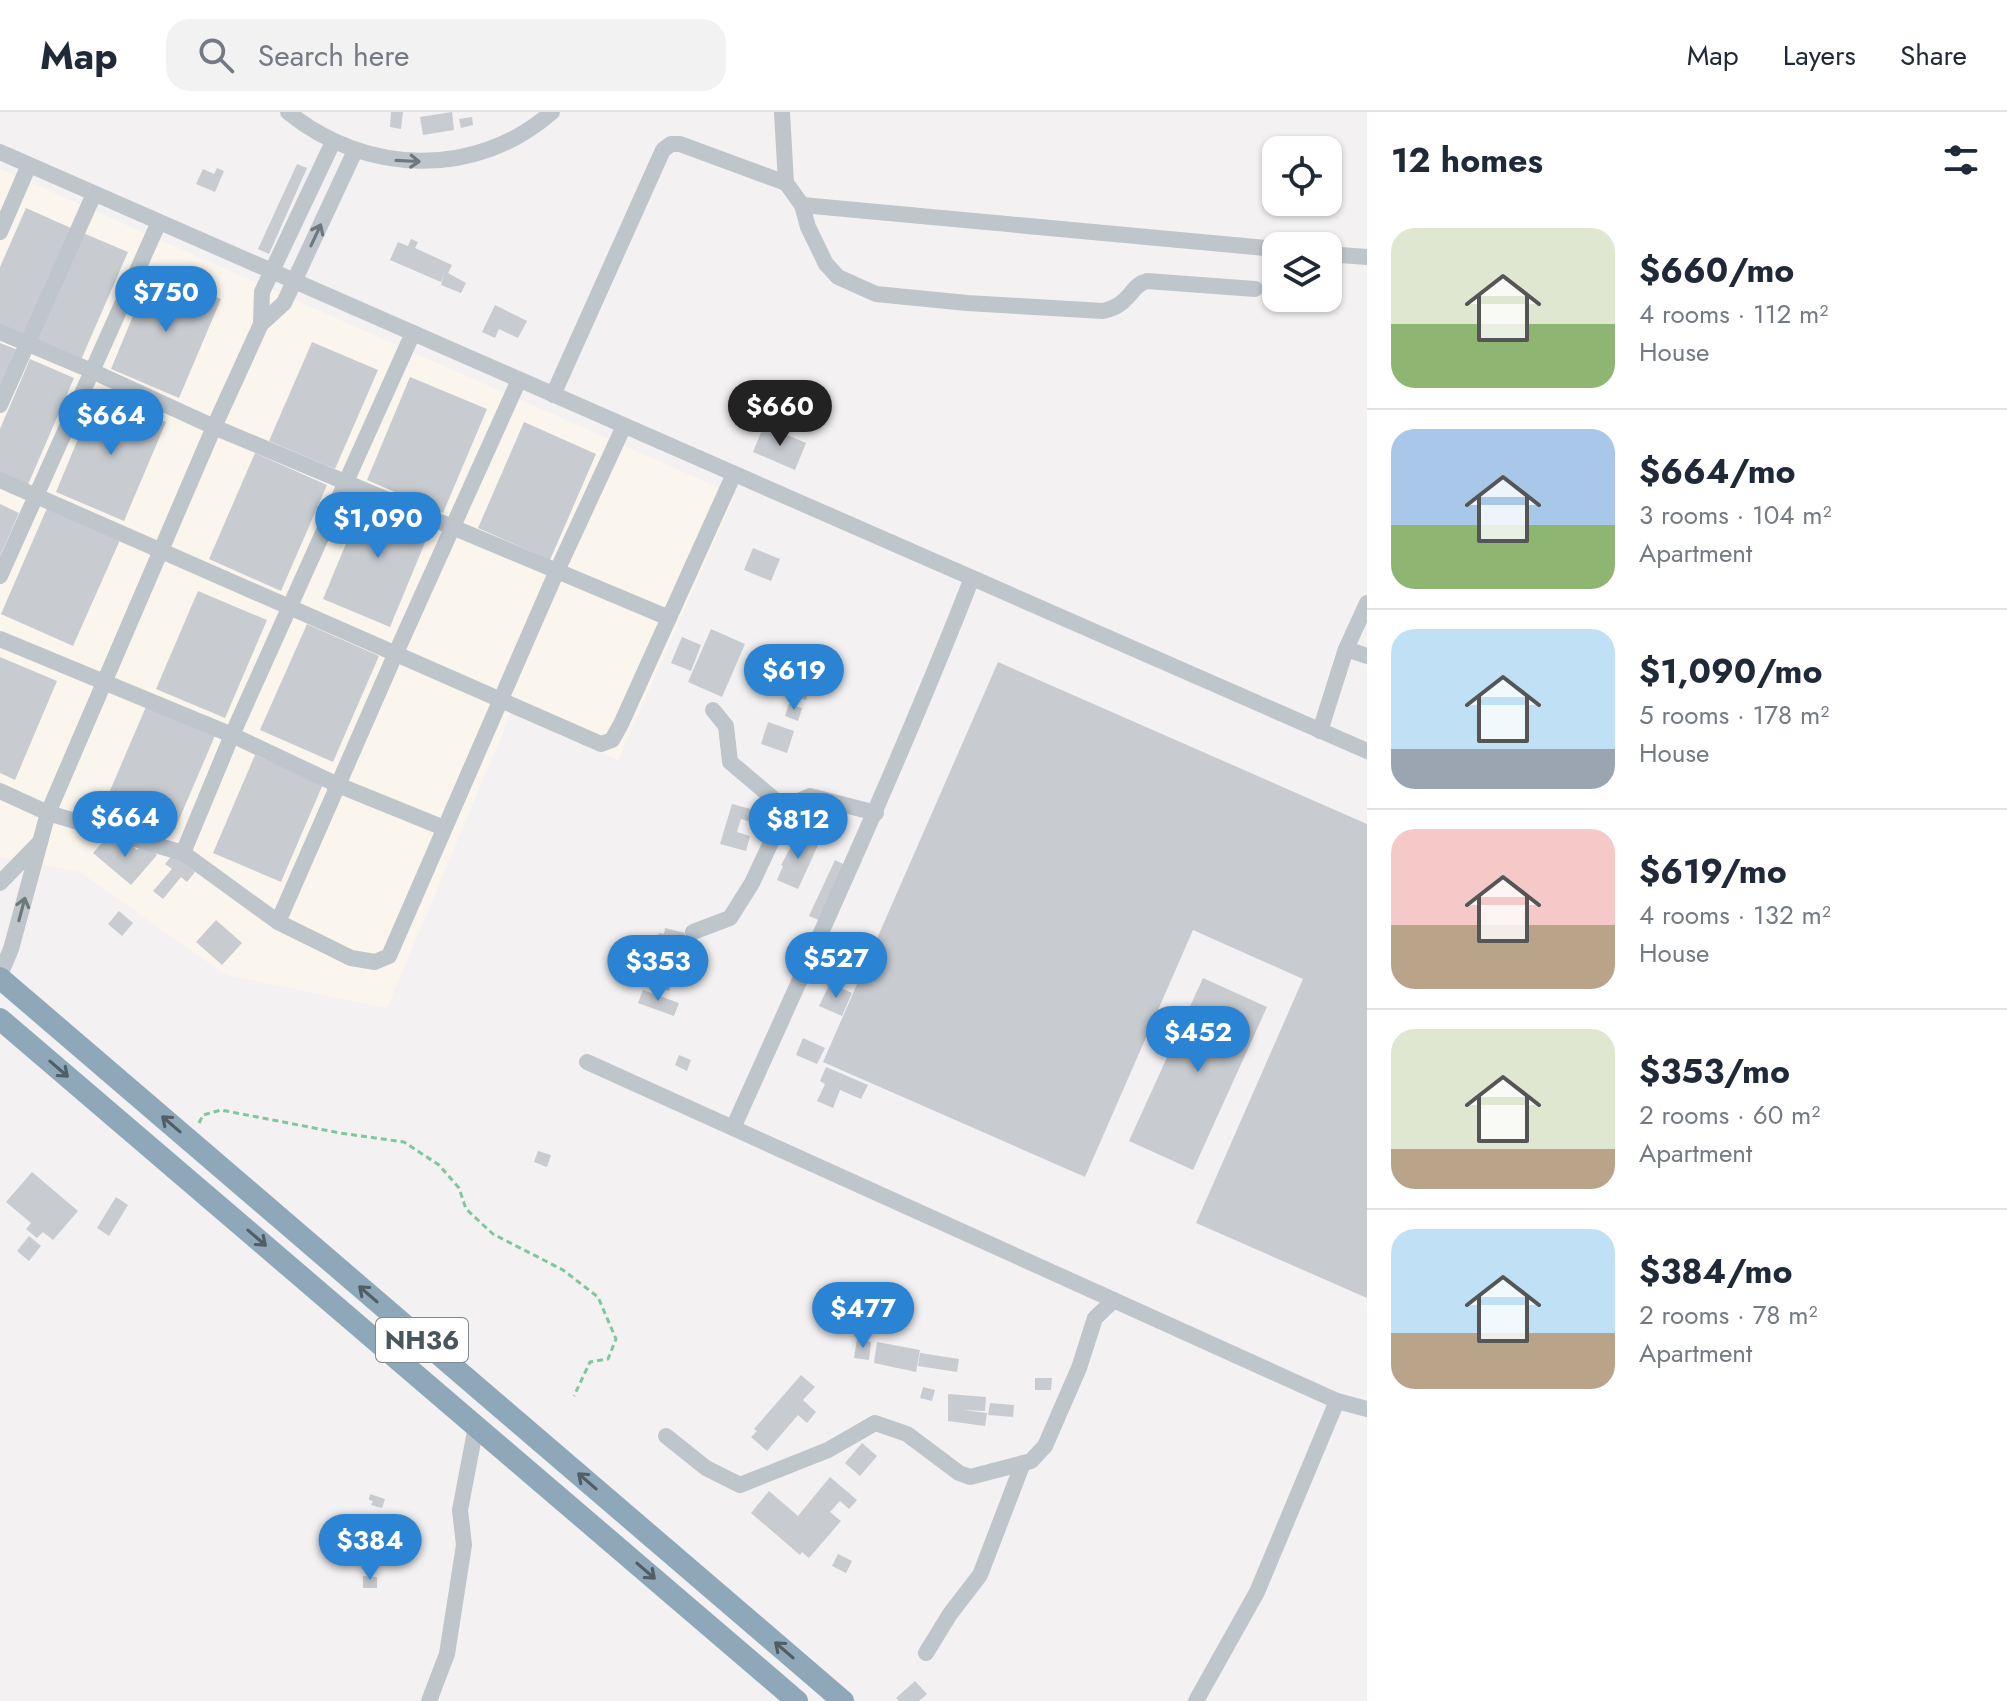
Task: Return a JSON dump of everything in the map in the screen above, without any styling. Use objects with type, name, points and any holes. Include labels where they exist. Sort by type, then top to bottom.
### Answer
[{"type":"highway","name":"NH36","points":[[0,976],[843,1701]]},
{"type":"highway","name":"NH36","points":[[0,1019],[797,1701]]},
{"type":"street","points":[[288,112],[333,142],[355,151],[401,161],[464,157],[508,141],[552,112]]},
{"type":"street","points":[[782,112],[786,183],[802,205],[817,250],[838,277],[876,294],[1103,311],[1118,308],[1140,283],[1147,281],[1255,289]]},
{"type":"street","points":[[0,976],[9,957],[48,813],[261,324],[262,292],[333,142]]},
{"type":"street","points":[[553,395],[663,150],[671,144],[680,144],[786,183]]},
{"type":"street","points":[[261,324],[284,303],[355,151]]},
{"type":"street","points":[[0,152],[1367,751]]},
{"type":"street","points":[[0,232],[29,165]]},
{"type":"street","points":[[0,405],[94,194]]},
{"type":"street","points":[[802,205],[1262,248]]},
{"type":"street","points":[[0,576],[159,222]]},
{"type":"street","points":[[1342,255],[1367,257]]},
{"type":"street","points":[[0,332],[214,427],[669,618]]},
{"type":"street","points":[[183,853],[232,735],[413,333]]},
{"type":"street","points":[[278,922],[519,380]]},
{"type":"street","points":[[0,791],[48,813],[183,853],[278,922],[351,958],[375,962],[389,956],[556,573],[624,426]]},
{"type":"street","points":[[0,480],[160,553],[601,744],[612,740],[734,474]]},
{"type":"street","points":[[733,1128],[876,813],[972,578]]},
{"type":"street","points":[[1320,731],[1346,649],[1367,603]]},
{"type":"street","points":[[0,639],[232,735],[338,785],[444,828]]},
{"type":"street","points":[[1346,649],[1367,656]]},
{"type":"street","points":[[713,710],[726,726],[730,762],[775,800],[788,806]]},
{"type":"street","points":[[693,932],[730,918],[752,883],[788,806],[810,796],[876,813]]},
{"type":"street","points":[[0,883],[41,841]]},
{"type":"street","points":[[587,1062],[1337,1401],[1367,1409]]},
{"type":"street","points":[[666,1436],[706,1468],[740,1485],[828,1450],[875,1423],[907,1434],[959,1473],[970,1477],[1031,1461],[1045,1446],[1079,1368],[1095,1318],[1114,1300]]},
{"type":"street","points":[[1196,1701],[1257,1592],[1337,1401]]},
{"type":"street","points":[[429,1701],[447,1654],[464,1545],[460,1510],[476,1426]]},
{"type":"street","points":[[926,1653],[950,1614],[980,1575],[1023,1463]]},
{"type":"path","points":[[189,1140],[203,1115],[221,1110],[404,1142],[439,1165],[459,1188],[466,1209],[493,1234],[563,1270],[598,1297],[616,1339],[608,1359],[590,1362],[574,1396]]},
{"type":"shaded area","points":[[0,169],[735,495],[618,760],[511,713],[387,1008],[226,975],[80,872],[0,857]]},
{"type":"building","points":[[391,112],[403,112],[401,129],[390,127]]},
{"type":"building","points":[[452,112],[454,130],[423,135],[420,117]]},
{"type":"building","points":[[472,117],[473,125],[461,128],[459,119]]},
{"type":"building","points":[[297,164],[307,168],[269,254],[258,249]]},
{"type":"building","points":[[217,168],[224,171],[215,192],[196,184],[203,169],[214,174]]},
{"type":"building","points":[[26,208],[71,228],[22,338],[0,328],[0,267]]},
{"type":"building","points":[[83,233],[128,252],[80,362],[36,343]]},
{"type":"building","points":[[411,239],[418,242],[415,248],[452,265],[448,273],[466,283],[461,293],[441,285],[444,273],[441,282],[390,260],[398,242],[408,246]]},
{"type":"building","points":[[152,270],[221,299],[179,398],[111,369]]},
{"type":"building","points":[[495,305],[527,321],[518,338],[499,329],[495,338],[482,332]]},
{"type":"building","points":[[312,342],[378,370],[335,469],[269,441]]},
{"type":"building","points":[[0,343],[18,350],[0,391]]},
{"type":"building","points":[[30,359],[74,378],[27,487],[0,475],[0,429]]},
{"type":"building","points":[[410,377],[487,409],[443,513],[367,480]]},
{"type":"building","points":[[97,393],[166,422],[124,521],[56,492]]},
{"type":"building","points":[[524,422],[596,454],[550,560],[478,528]]},
{"type":"building","points":[[764,425],[806,443],[795,470],[753,452]]},
{"type":"building","points":[[255,453],[327,485],[281,591],[209,559]]},
{"type":"building","points":[[367,493],[434,521],[390,627],[323,599]]},
{"type":"building","points":[[0,504],[19,513],[0,556]]},
{"type":"building","points":[[47,508],[120,540],[73,646],[1,614]]},
{"type":"building","points":[[753,548],[780,559],[771,581],[744,570]]},
{"type":"building","points":[[198,591],[267,620],[225,718],[156,689]]},
{"type":"building","points":[[307,624],[379,656],[333,762],[260,730]]},
{"type":"building","points":[[711,629],[745,644],[722,697],[688,682]]},
{"type":"building","points":[[682,637],[701,645],[691,671],[671,663]]},
{"type":"building","points":[[0,657],[57,681],[15,780],[0,773]]},
{"type":"building","points":[[786,662],[819,673],[813,691],[809,690],[806,700],[777,691]]},
{"type":"building","points":[[998,662],[1367,824],[1367,1298],[1196,1223],[1303,979],[1193,930],[1085,1177],[823,1062]]},
{"type":"building","points":[[148,702],[217,731],[175,829],[106,800]]},
{"type":"building","points":[[789,704],[802,708],[798,721],[785,716]]},
{"type":"building","points":[[768,722],[794,731],[787,753],[761,744]]},
{"type":"building","points":[[255,755],[323,784],[281,882],[213,853]]},
{"type":"building","points":[[732,804],[758,811],[754,823],[741,819],[737,832],[750,836],[746,851],[720,844]]},
{"type":"building","points":[[800,805],[827,813],[824,821],[798,813]]},
{"type":"building","points":[[798,834],[819,843],[798,889],[777,880],[781,865]]},
{"type":"building","points":[[107,837],[122,849],[128,842],[137,850],[144,843],[157,855],[131,885],[93,853]]},
{"type":"building","points":[[173,854],[195,872],[187,882],[181,877],[163,899],[153,891],[172,869],[165,864]]},
{"type":"building","points":[[835,860],[847,866],[821,921],[809,916]]},
{"type":"building","points":[[119,911],[133,923],[122,936],[108,924]]},
{"type":"building","points":[[216,920],[242,943],[222,965],[196,942]]},
{"type":"building","points":[[665,928],[685,933],[669,991],[652,987],[656,970],[651,969],[655,954],[660,955],[662,947],[662,942],[657,940],[659,933],[664,934]]},
{"type":"building","points":[[1203,978],[1267,1007],[1193,1170],[1129,1141]]},
{"type":"building","points":[[830,983],[852,993],[842,1016],[819,1006]]},
{"type":"building","points":[[643,990],[679,1003],[674,1016],[638,1003]]},
{"type":"building","points":[[803,1038],[825,1048],[817,1064],[796,1055]]},
{"type":"building","points":[[679,1055],[691,1060],[687,1071],[675,1065]]},
{"type":"building","points":[[826,1067],[868,1085],[861,1099],[840,1090],[833,1108],[817,1101],[825,1084],[820,1081]]},
{"type":"building","points":[[538,1151],[551,1155],[547,1167],[534,1162]]},
{"type":"building","points":[[32,1172],[78,1211],[53,1240],[43,1232],[37,1238],[26,1229],[31,1223],[6,1202]]},
{"type":"building","points":[[116,1197],[128,1205],[109,1236],[97,1228]]},
{"type":"building","points":[[29,1236],[41,1246],[29,1261],[17,1251]]},
{"type":"building","points":[[857,1339],[871,1342],[869,1360],[854,1358]]},
{"type":"building","points":[[877,1342],[920,1350],[916,1372],[874,1363]]},
{"type":"building","points":[[920,1353],[959,1359],[957,1372],[918,1366]]},
{"type":"building","points":[[801,1375],[815,1387],[803,1400],[816,1412],[807,1423],[798,1415],[767,1451],[751,1437],[757,1431],[754,1429]]},
{"type":"building","points":[[1035,1378],[1052,1378],[1051,1390],[1035,1390]]},
{"type":"building","points":[[923,1387],[935,1390],[932,1401],[920,1398]]},
{"type":"building","points":[[948,1394],[986,1397],[985,1411],[963,1410],[987,1413],[985,1426],[948,1421]]},
{"type":"building","points":[[990,1403],[1014,1405],[1013,1417],[988,1415]]},
{"type":"building","points":[[862,1443],[877,1456],[860,1476],[845,1463]]},
{"type":"building","points":[[830,1477],[857,1500],[849,1509],[840,1501],[830,1512],[841,1521],[809,1558],[802,1552],[800,1555],[751,1513],[769,1491],[798,1516]]},
{"type":"building","points":[[370,1494],[385,1499],[382,1508],[371,1505]]},
{"type":"building","points":[[364,1552],[375,1553],[373,1564],[362,1563]]},
{"type":"building","points":[[838,1554],[852,1561],[846,1573],[832,1566]]},
{"type":"building","points":[[363,1576],[377,1577],[377,1588],[363,1588]]},
{"type":"building","points":[[915,1681],[927,1694],[919,1701],[899,1701],[896,1698]]}]
